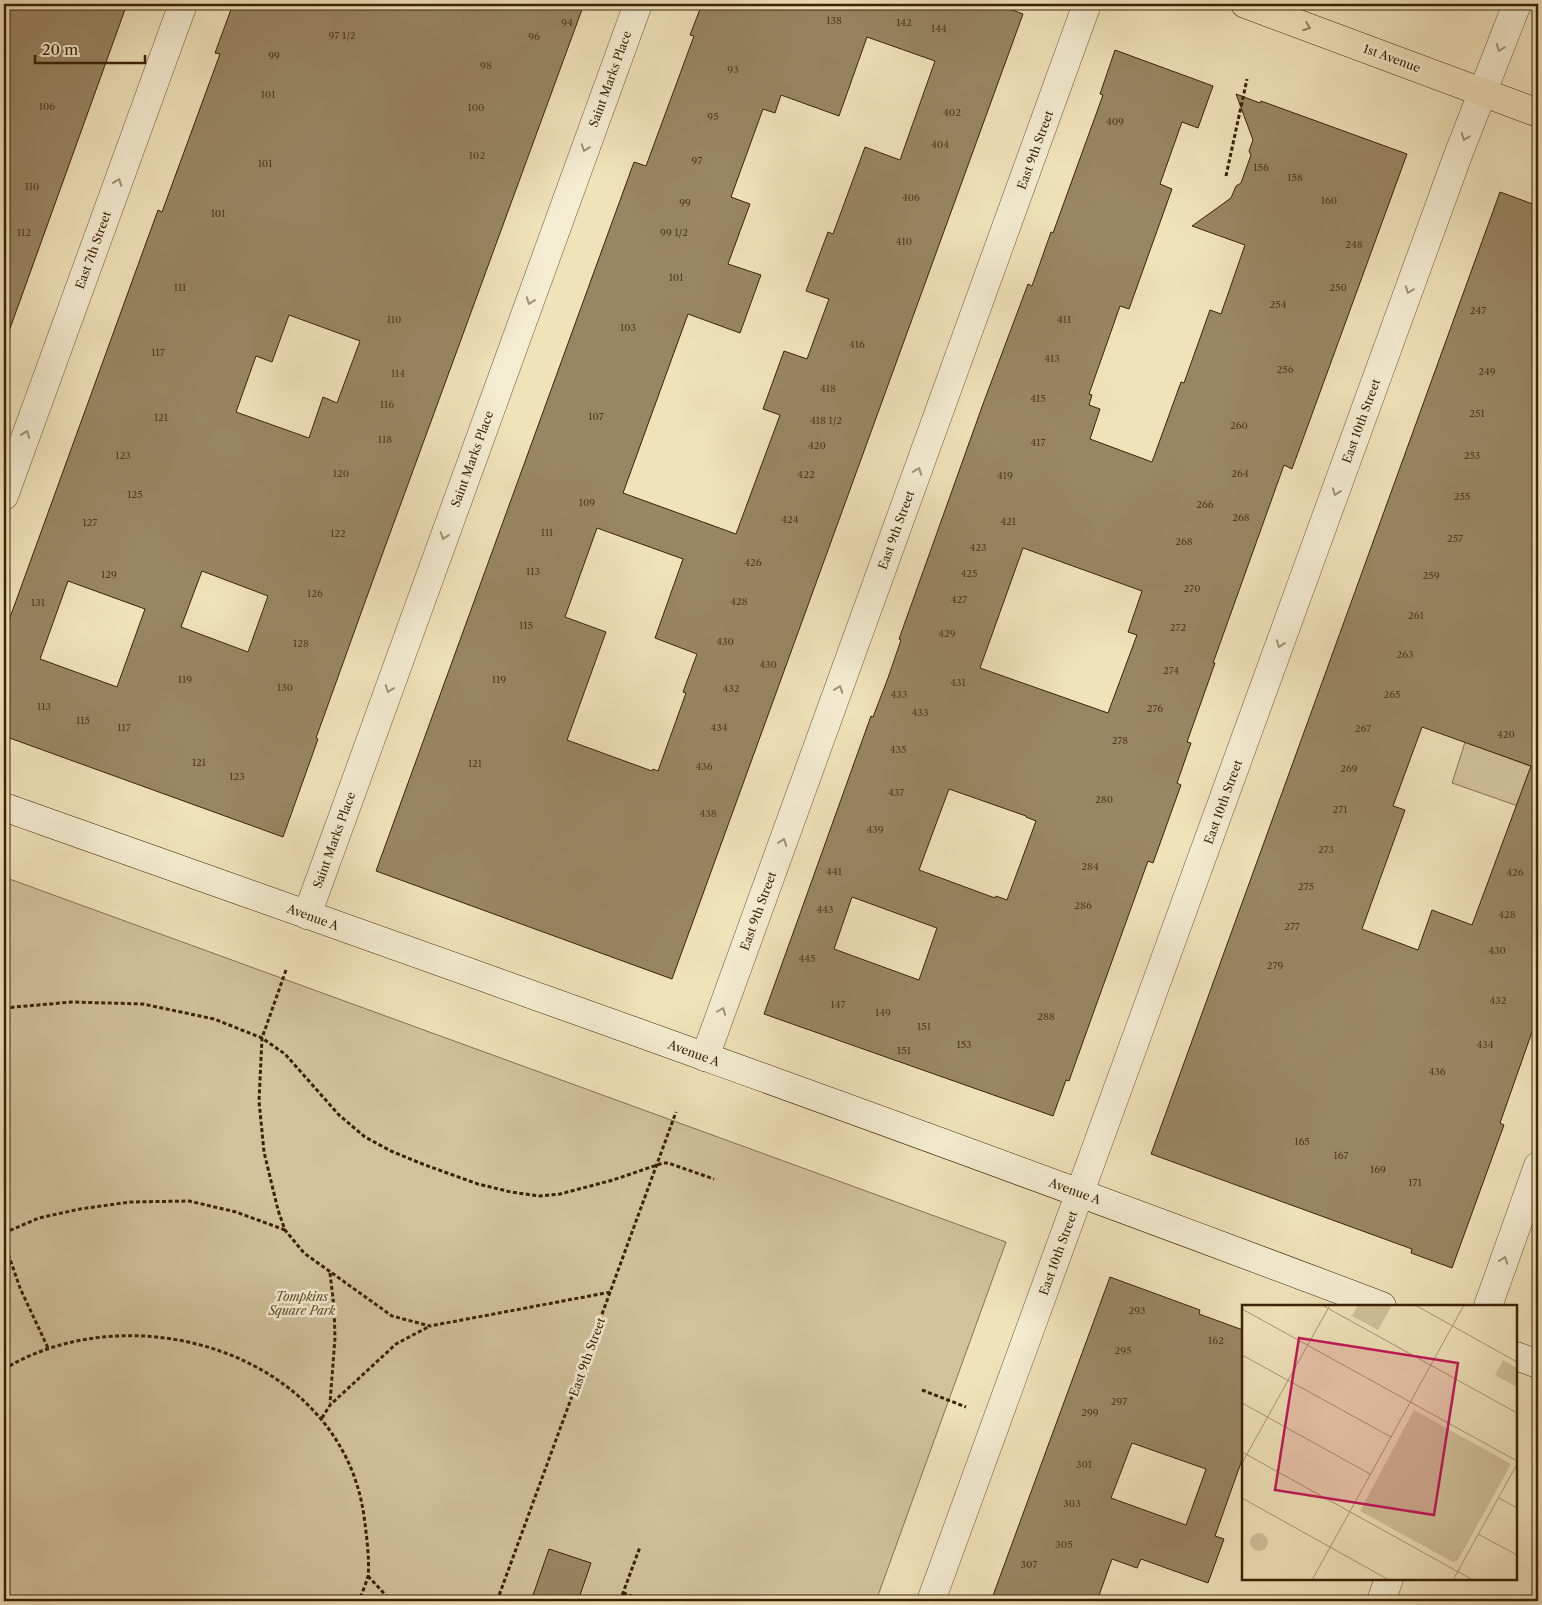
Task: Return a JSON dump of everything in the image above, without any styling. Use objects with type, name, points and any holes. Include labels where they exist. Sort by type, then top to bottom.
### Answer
[{"type":"main road","name":"1st Avenue","points":[[1245,4],[1538,113]]},
{"type":"street","name":"East 7th Street","points":[[4,496],[183,4]]},
{"type":"street","name":"Saint Marks Place","points":[[307,915],[638,4]]},
{"type":"street","name":"East 9th Street","points":[[704,1057],[1088,4]]},
{"type":"street","name":"East 10th Street","points":[[931,1601],[1458,154],[1517,4]]},
{"type":"street","name":"Avenue A","points":[[4,807],[1080,1193],[1379,1305]]},
{"type":"street","points":[[1488,1305],[1538,1166]]},
{"type":"street","points":[[1517,1356],[1538,1364]]},
{"type":"street","points":[[1381,1601],[1389,1580]]},
{"type":"path","points":[[1226,176],[1247,79]]},
{"type":"path","points":[[286,970],[262,1038],[259,1101],[264,1152],[278,1210],[285,1230],[304,1253],[392,1316],[430,1326]]},
{"type":"path","points":[[4,1008],[72,1002],[142,1004],[214,1019],[262,1038],[285,1054],[339,1115],[365,1137],[391,1151],[425,1165],[478,1184],[511,1192],[539,1196],[560,1194],[668,1163],[714,1179]]},
{"type":"path","name":"East 9th Street","points":[[497,1601],[676,1112]]},
{"type":"path","points":[[4,1232],[38,1218],[80,1208],[130,1202],[189,1201],[236,1212],[285,1230]]},
{"type":"path","points":[[4,1242],[20,1288],[48,1348]]},
{"type":"path","points":[[330,1272],[335,1338],[330,1405]]},
{"type":"path","points":[[322,1418],[330,1405],[396,1344],[430,1326],[610,1292]]},
{"type":"path","points":[[4,1369],[14,1362],[48,1348],[96,1338],[137,1336],[178,1339],[212,1348],[240,1358],[267,1374],[294,1392],[322,1418],[343,1449],[354,1474],[362,1503],[368,1576],[360,1601]]},
{"type":"path","points":[[922,1390],[966,1407]]},
{"type":"path","points":[[620,1601],[640,1547]]},
{"type":"path","points":[[368,1576],[391,1601]]},
{"type":"path","points":[[623,1592],[647,1601]]},
{"type":"green space","points":[[1465,742],[1538,769],[1538,813],[1452,783]]},
{"type":"green space","name":"Tompkins Square Park","points":[[4,877],[1006,1242],[876,1601],[4,1601]]},
{"type":"building","points":[[11,4],[127,4],[8,334],[4,333],[4,23]]},
{"type":"building","points":[[233,4],[584,4],[374,577],[316,738],[318,739],[283,837],[4,736],[4,634],[158,210],[162,212],[220,54],[215,53]],"holes":[[[289,315],[360,341],[337,403],[323,397],[309,438],[236,412],[256,356],[272,362]],[[202,571],[268,596],[248,652],[181,627]],[[68,581],[145,609],[117,687],[40,659]]]},
{"type":"building","points":[[702,4],[996,4],[1023,14],[672,979],[376,871],[634,162],[646,166],[694,36],[690,35]],"holes":[[[867,37],[935,61],[900,160],[865,147],[833,234],[828,232],[806,291],[829,299],[807,359],[784,351],[763,409],[780,415],[736,534],[623,493],[688,314],[740,333],[761,275],[728,264],[750,204],[731,197],[763,109],[775,113],[781,95],[839,116]],[[597,528],[683,559],[655,638],[697,654],[683,692],[686,693],[658,771],[653,769],[652,771],[567,740],[606,632],[565,617]]]},
{"type":"building","points":[[1115,50],[1213,86],[1198,128],[1182,122],[1160,184],[1172,189],[1129,309],[1120,306],[1089,394],[1092,395],[1089,405],[1100,409],[1090,439],[1152,462],[1181,382],[1184,383],[1210,310],[1221,314],[1245,245],[1192,226],[1231,198],[1236,186],[1241,183],[1251,155],[1249,151],[1253,140],[1236,94],[1260,103],[1261,101],[1407,154],[1292,469],[1284,465],[1213,663],[1215,663],[1187,742],[1191,743],[1177,783],[1181,785],[1153,863],[1148,861],[1069,1081],[1066,1080],[1053,1116],[764,1014],[871,716],[873,717],[888,678],[901,640],[899,639],[983,404],[1028,284],[1032,286],[1051,232],[1053,233],[1103,95],[1100,94]],"holes":[[[1023,548],[1142,591],[1128,632],[1137,635],[1108,713],[980,668]],[[949,789],[1036,821],[1007,900],[996,896],[995,898],[919,870]],[[852,897],[937,928],[919,980],[834,949]]]},
{"type":"building","points":[[1500,192],[1538,206],[1538,1015],[1500,1123],[1504,1125],[1452,1268],[1411,1253],[1412,1249],[1151,1154]],"holes":[[[1422,727],[1531,766],[1472,925],[1432,910],[1418,950],[1362,929],[1405,810],[1393,806]]]},
{"type":"building","points":[[1110,1277],[1200,1310],[1199,1314],[1242,1330],[1242,1460],[1215,1536],[1224,1539],[1208,1583],[1141,1559],[1137,1568],[1112,1559],[1097,1601],[991,1601]],"holes":[[[1132,1443],[1206,1469],[1186,1525],[1111,1498]]]},
{"type":"building","points":[[549,1549],[591,1563],[578,1601],[531,1601]]}]
